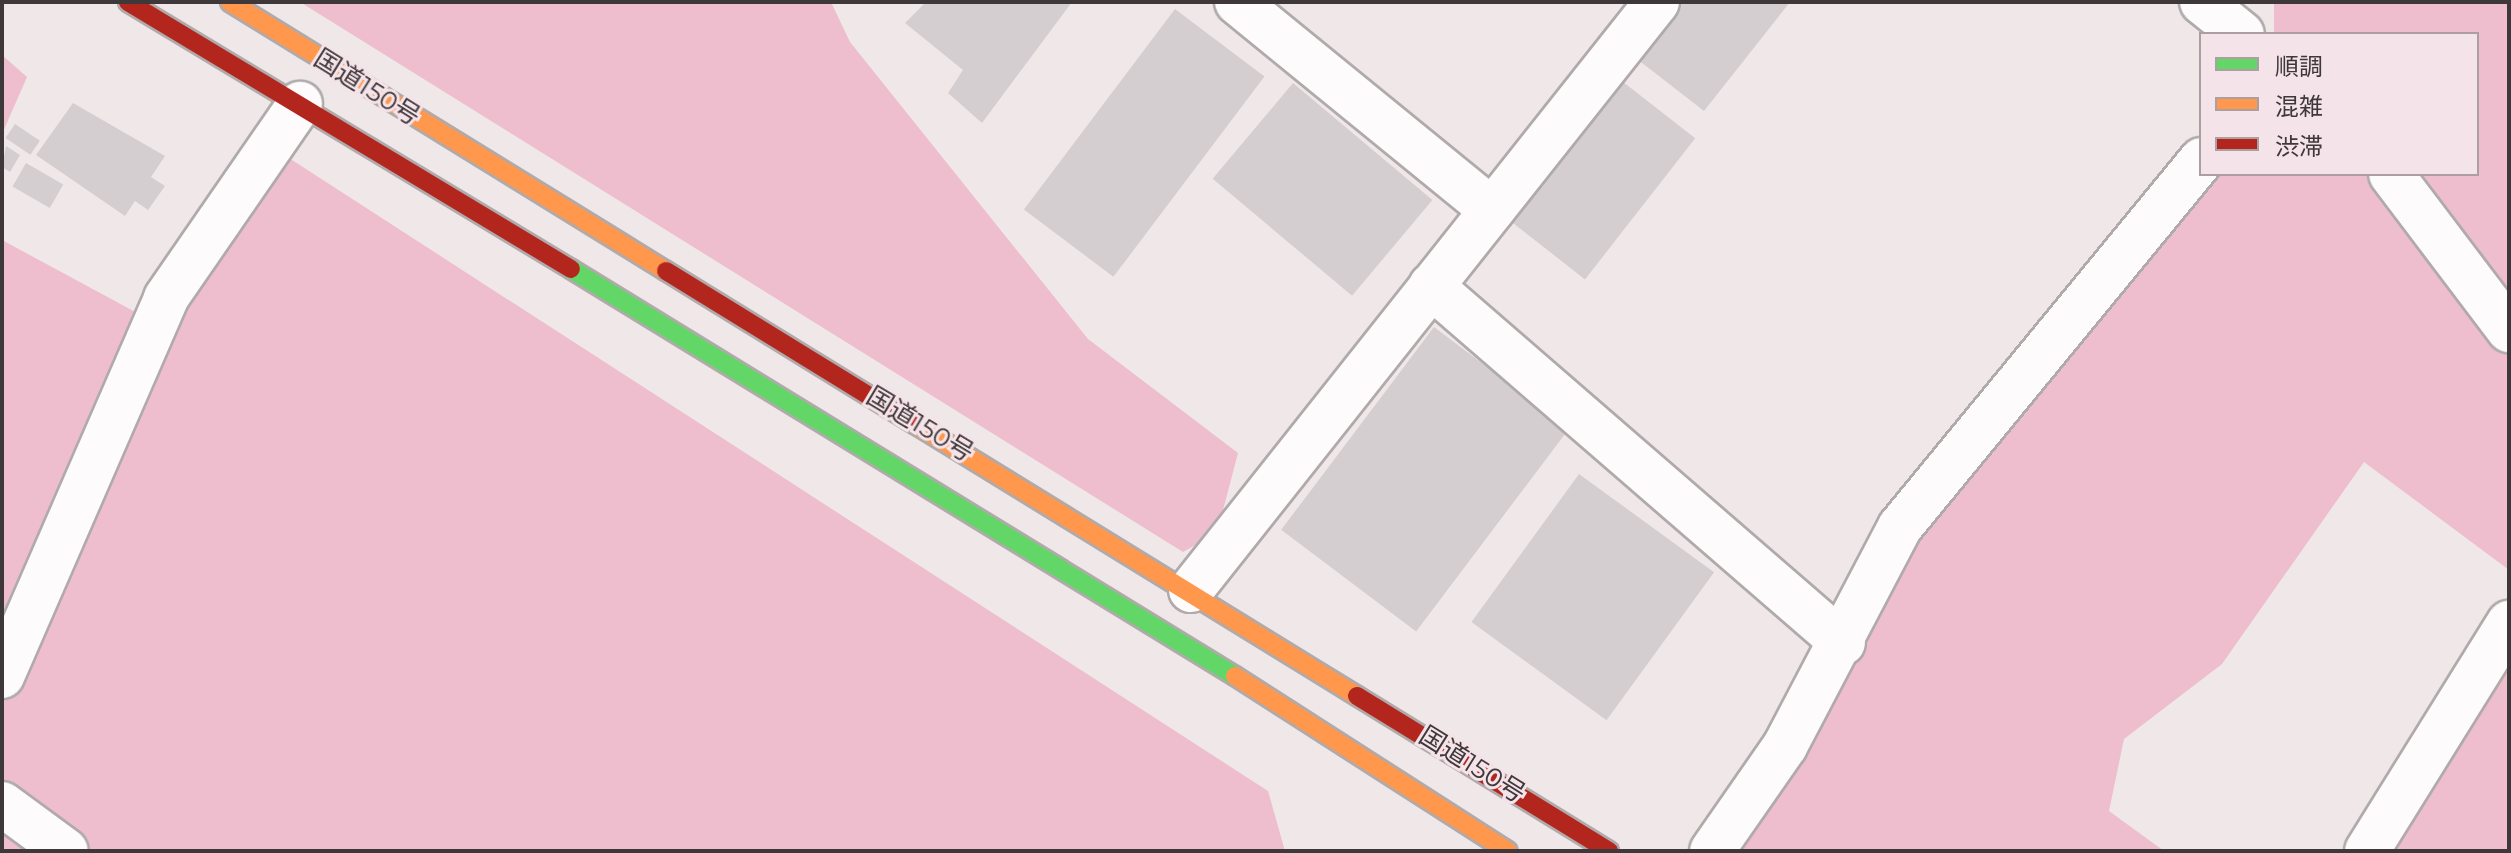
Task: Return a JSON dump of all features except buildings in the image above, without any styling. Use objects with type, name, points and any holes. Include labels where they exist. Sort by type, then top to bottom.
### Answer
[{"type":"highway","name":"国道150号","points":[[128,2],[1078,575],[1508,851]]},
{"type":"highway","name":"国道150号","points":[[231,2],[1191,590],[1609,851]]},
{"type":"street","points":[[1237,2],[1492,210]]},
{"type":"street","points":[[1191,590],[1657,2]]},
{"type":"street","points":[[2202,2],[2240,32]]},
{"type":"street","points":[[2,676],[166,298],[300,104]]},
{"type":"street","points":[[1712,851],[1785,746],[1843,643],[1900,527],[2199,162]]},
{"type":"street","points":[[2393,176],[2509,330]]},
{"type":"street","points":[[1431,286],[1843,643]]},
{"type":"street","points":[[2367,851],[2509,623]]},
{"type":"street","points":[[2,804],[66,851]]},
{"type":"shaded area","points":[[300,2],[831,2],[850,42],[1088,339],[1238,453],[1217,533],[1183,552]]},
{"type":"shaded area","points":[[2274,2],[2509,2],[2509,570],[2364,462],[2222,664],[2124,739],[2109,811],[2164,851],[1737,851],[1917,506],[2199,176],[2479,176],[2479,32],[2274,32]]},
{"type":"shaded area","points":[[2,55],[27,77],[2,134]]},
{"type":"shaded area","points":[[289,158],[1268,791],[1285,851],[2,851],[2,240],[139,314]]},
{"type":"shaded area","points":[[2509,654],[2509,851],[2387,851]]},
{"type":"traffic: fast","points":[[571,269],[1235,676]]},
{"type":"traffic: slow","points":[[230,2],[666,271]]},
{"type":"traffic: slow","points":[[915,424],[1357,696]]},
{"type":"traffic: slow","points":[[1235,676],[1508,851]]},
{"type":"traffic: jam","points":[[128,2],[571,269]]},
{"type":"traffic: jam","points":[[666,271],[915,424]]},
{"type":"traffic: jam","points":[[1357,696],[1609,851]]}]
